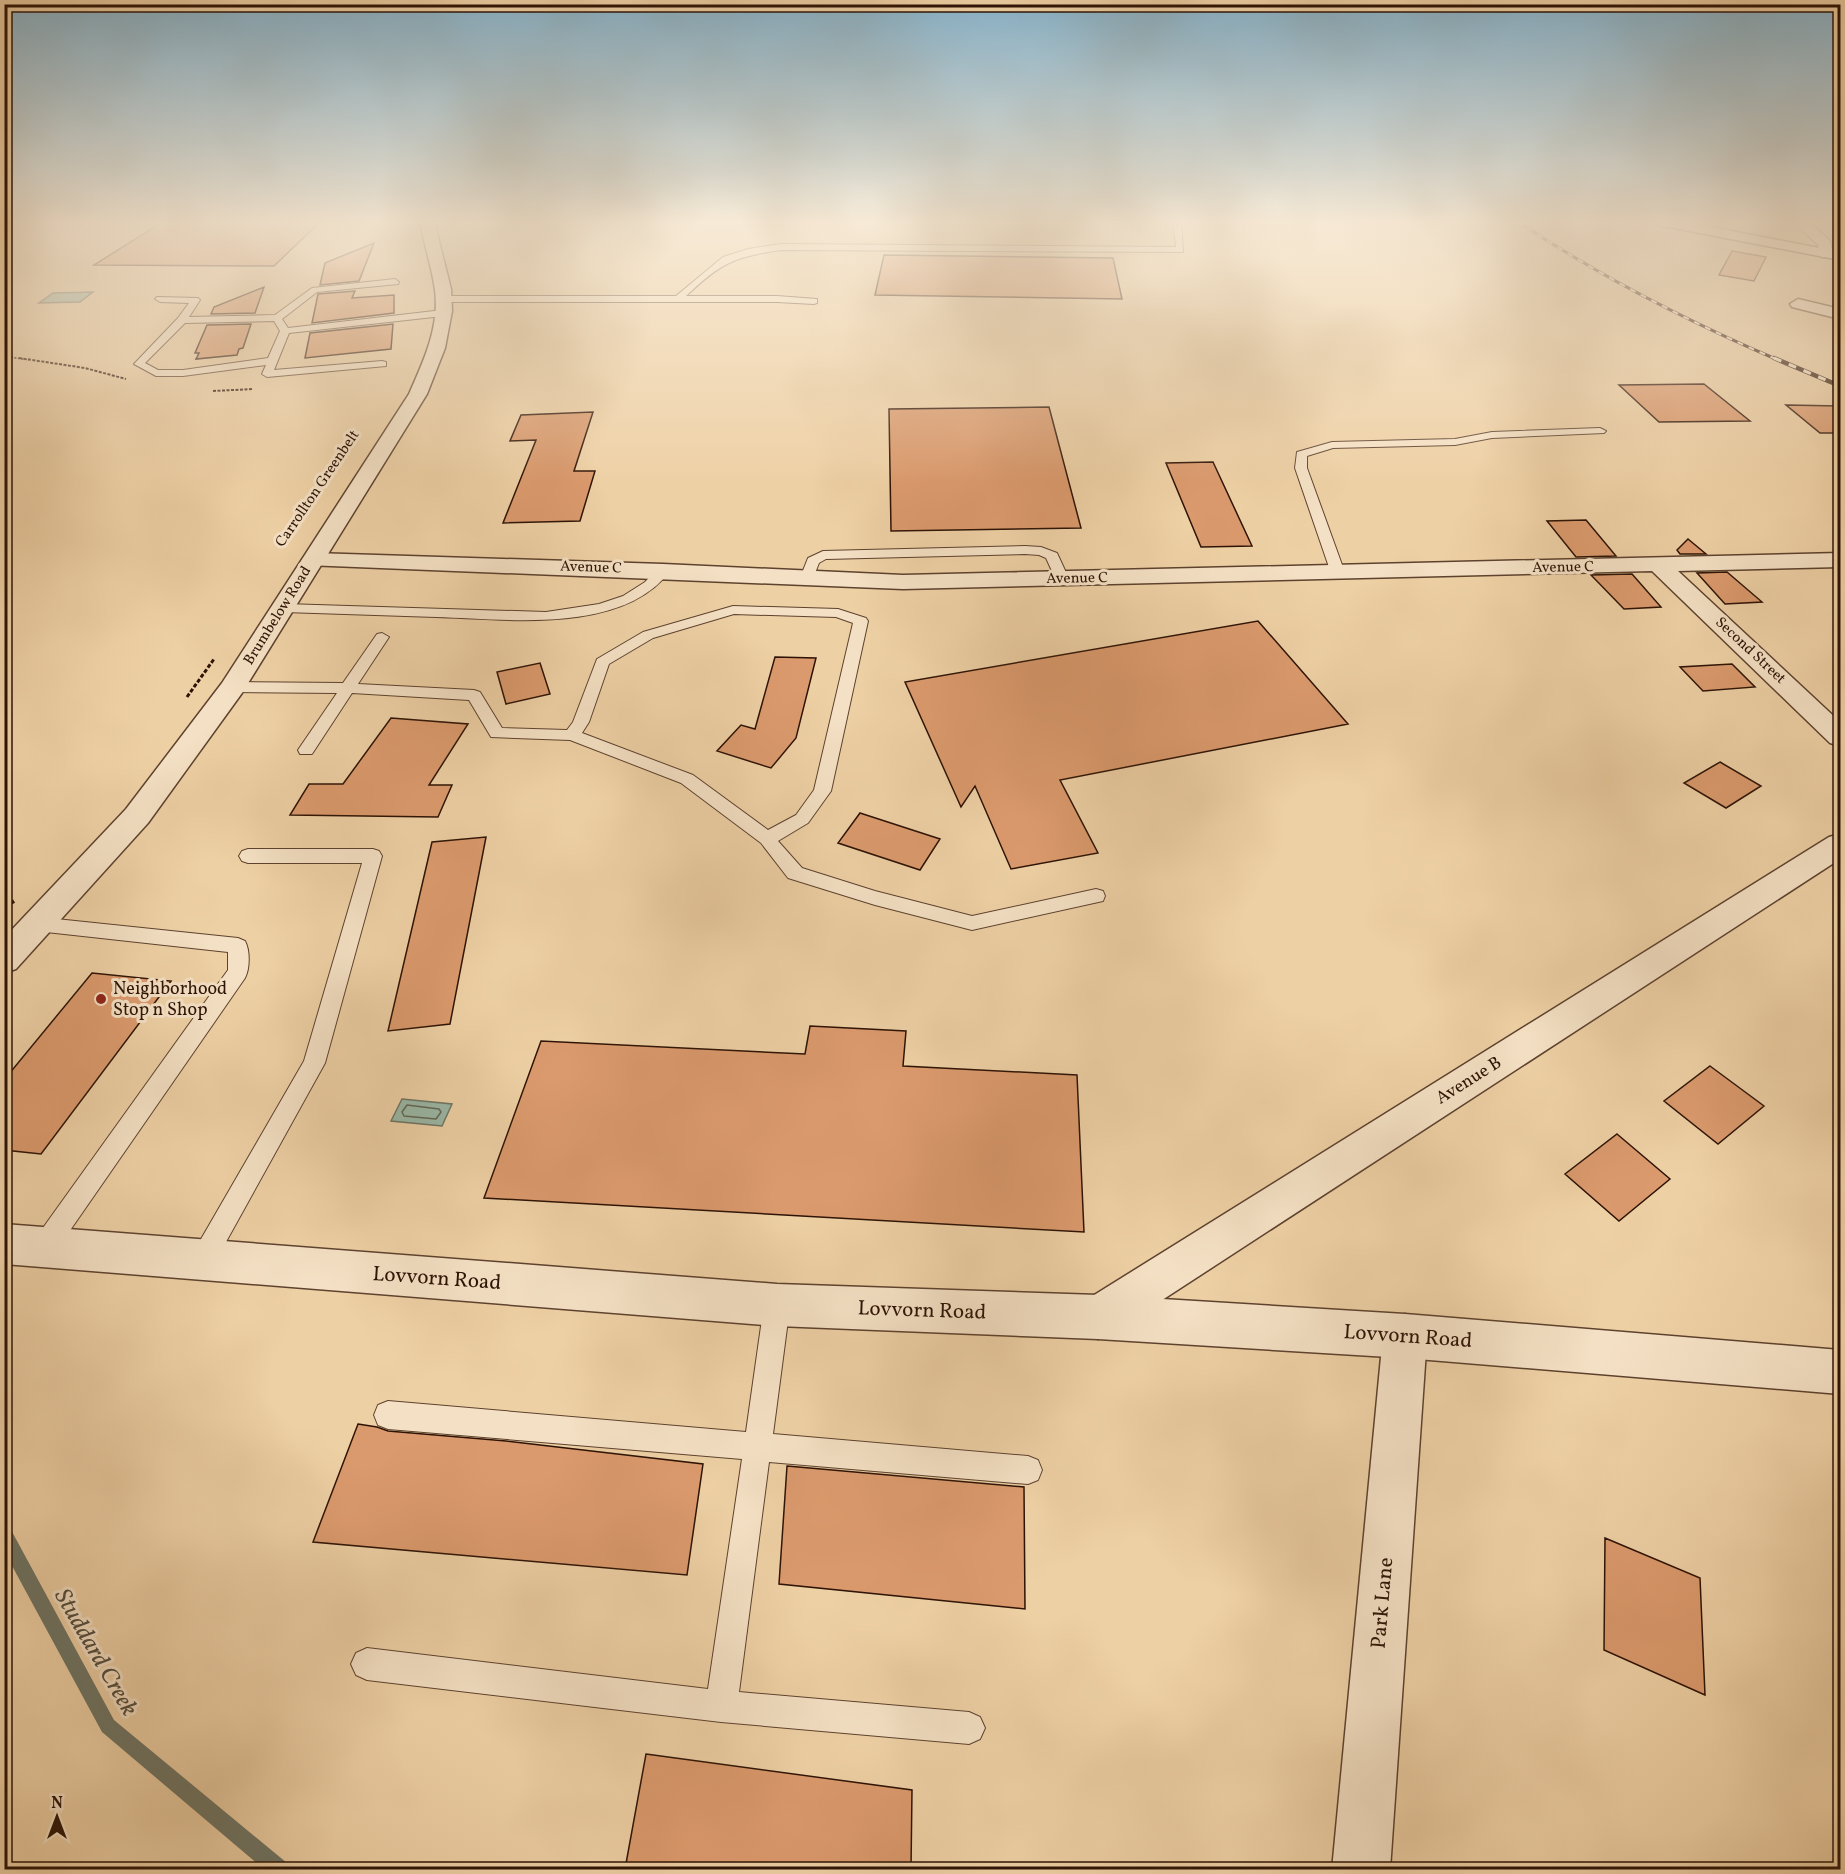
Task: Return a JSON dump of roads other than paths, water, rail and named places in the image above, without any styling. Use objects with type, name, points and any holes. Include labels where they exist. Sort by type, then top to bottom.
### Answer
[{"type":"street","name":"Brumbelow Road","points":[[4,960],[137,816],[233,687],[418,394],[436,348],[443,308]]},
{"type":"street","points":[[1817,308],[1840,314]]},
{"type":"street","name":"Avenue C","points":[[314,560],[663,571],[903,582],[1840,560]]},
{"type":"street","name":"Second Street","points":[[1660,566],[1840,737]]},
{"type":"street","name":"Avenue B","points":[[1098,1317],[1840,845]]},
{"type":"street","name":"Lovvorn Road","points":[[24,1246],[777,1305],[1098,1317],[1405,1336],[1840,1371]]},
{"type":"street","name":"Park Lane","points":[[1361,1869],[1405,1336]]},
{"type":"lane","points":[[190,308],[182,320],[139,364],[156,373],[183,373],[271,361]]},
{"type":"lane","points":[[182,320],[277,318],[290,308]]},
{"type":"lane","points":[[285,331],[427,308]]},
{"type":"lane","points":[[277,318],[285,331]]},
{"type":"lane","points":[[285,331],[267,374],[382,364]]},
{"type":"lane","points":[[1338,573],[1302,468],[1301,454],[1332,444],[1455,442],[1492,435],[1600,431]]},
{"type":"lane","points":[[284,608],[546,616],[601,608],[628,599],[650,585],[663,571]]},
{"type":"lane","points":[[572,735],[581,722],[602,662],[648,635],[733,610],[838,613],[861,621],[822,791],[802,819],[767,839]]},
{"type":"lane","points":[[306,750],[382,637]]},
{"type":"lane","points":[[233,687],[349,689],[474,695],[497,733],[572,735],[687,779],[767,839],[795,873],[875,898],[972,923],[1096,896]]},
{"type":"lane","points":[[202,1261],[314,1063],[373,856],[248,856]]},
{"type":"lane","points":[[24,1246],[237,972],[238,946],[37,924]]},
{"type":"lane","points":[[721,1706],[755,1446],[777,1305]]},
{"type":"lane","points":[[388,1415],[1028,1470]]},
{"type":"lane","points":[[367,1664],[721,1706],[969,1728]]},
{"type":"water","points":[[402,1099],[452,1104],[442,1126],[391,1121]]},
{"type":"waterway","name":"Studdard Creek","points":[[4,1534],[108,1726],[280,1870]]},
{"type":"railway","points":[[1668,308],[1778,360]]},
{"type":"railway","points":[[1774,358],[1840,386]]},
{"type":"place","name":"Neighborhood Stop n Shop","points":[[101,999]]}]
